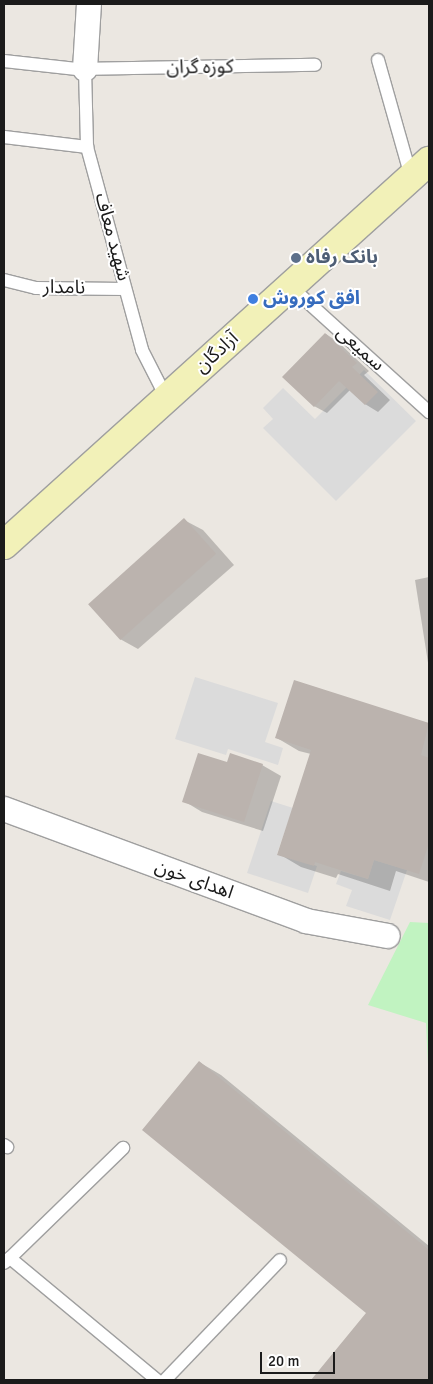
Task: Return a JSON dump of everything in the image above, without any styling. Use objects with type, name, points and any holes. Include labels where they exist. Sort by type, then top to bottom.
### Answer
[{"type":"main road","name":"آزادگان","points":[[4,545],[420,169]]},
{"type":"street","points":[[85,69],[89,4]]},
{"type":"street","name":"اهدای خون","points":[[4,809],[306,921],[388,936]]},
{"type":"lane","points":[[378,60],[420,169]]},
{"type":"lane","name":"کوزه گران","points":[[4,61],[85,69],[316,65]]},
{"type":"lane","name":"شهید معاف","points":[[85,69],[87,147],[142,350],[167,399]]},
{"type":"lane","points":[[4,137],[87,147]]},
{"type":"lane","name":"نامدار","points":[[4,280],[36,288],[125,289]]},
{"type":"lane","name":"سمیعی","points":[[290,286],[429,412]]},
{"type":"lane","points":[[123,1148],[7,1260],[157,1380]]},
{"type":"lane","points":[[165,1380],[280,1260]]},
{"type":"green space","points":[[410,922],[429,923],[429,1086],[426,1023],[368,1005]]},
{"type":"shaded area","points":[[364,370],[416,421],[336,501],[263,428],[273,419],[263,408],[283,388],[315,419]]},
{"type":"shaded area","points":[[195,677],[278,703],[265,742],[283,748],[278,765],[228,749],[226,755],[175,739]]},
{"type":"shaded area","points":[[271,801],[293,808],[277,854],[317,866],[308,893],[247,873]]},
{"type":"shaded area","points":[[374,860],[407,870],[390,920],[346,906],[352,890],[336,884],[341,871],[368,879]]},
{"type":"building","points":[[325,333],[357,363],[352,367],[378,392],[365,405],[339,381],[314,407],[282,377]]},
{"type":"building","points":[[184,518],[216,554],[120,640],[88,604]]},
{"type":"building","points":[[294,680],[429,723],[421,755],[429,758],[429,843],[419,874],[374,860],[368,879],[315,862],[314,866],[277,855],[311,750],[275,738]]},
{"type":"building","points":[[198,753],[227,762],[230,753],[263,764],[244,822],[182,802]]},
{"type":"building","points":[[199,1061],[429,1250],[429,1380],[311,1380],[366,1313],[142,1130]]},
{"type":"place","name":"بانک رفاه","points":[[296,258]]},
{"type":"place","name":"افق کوروش","points":[[253,299]]}]
